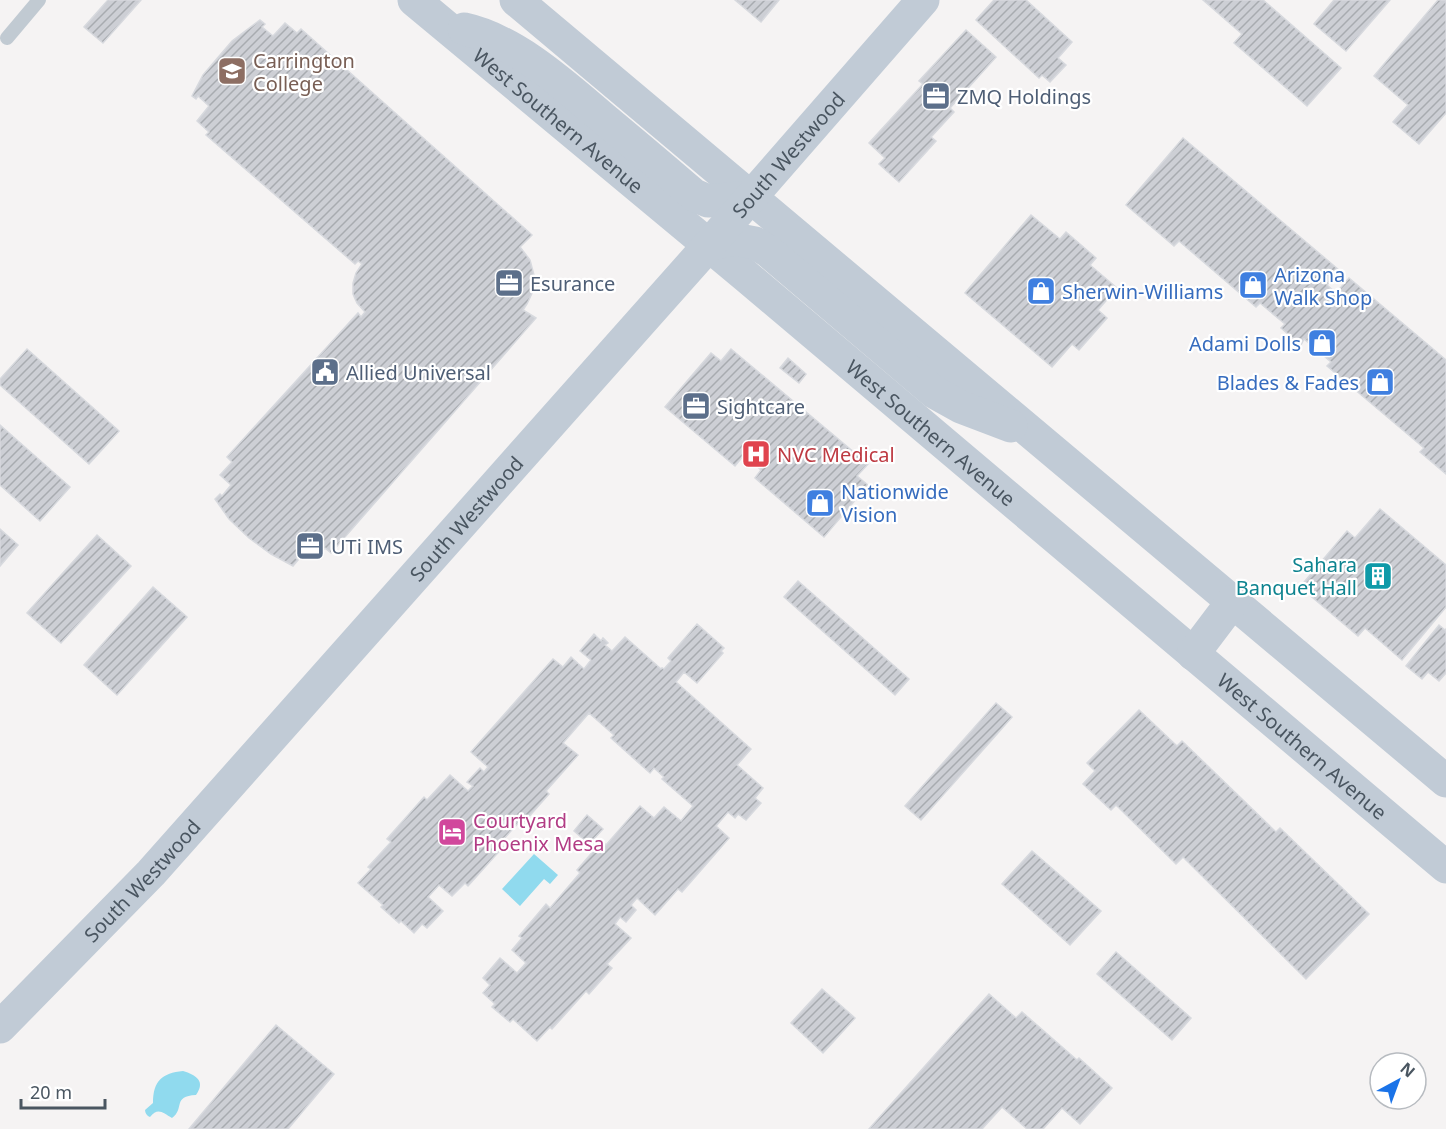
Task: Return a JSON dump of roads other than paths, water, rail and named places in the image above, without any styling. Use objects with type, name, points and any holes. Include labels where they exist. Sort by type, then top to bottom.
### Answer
[{"type":"main road","name":"West Southern Avenue","points":[[414,0],[709,245],[1446,867]]},
{"type":"main road","points":[[516,0],[1446,782]]},
{"type":"main road","name":"South Westwood","points":[[0,1028],[151,873],[709,245],[923,0]]},
{"type":"main road","points":[[445,26],[467,29],[495,39],[549,73],[694,195],[708,201],[750,196]]},
{"type":"main road","points":[[709,245],[734,239],[755,243],[768,251],[934,392],[961,407],[1034,435]]},
{"type":"main road","points":[[1193,654],[1233,602]]},
{"type":"lane","points":[[7,38],[39,0]]},
{"type":"water","points":[[534,854],[558,875],[550,884],[544,879],[520,906],[502,889]]},
{"type":"water","points":[[183,1071],[192,1074],[200,1082],[196,1095],[181,1100],[178,1111],[172,1118],[158,1112],[148,1116],[145,1110],[153,1103],[153,1095],[160,1080],[169,1074]]},
{"type":"place","name":"Carrington College","points":[[232,71]]},
{"type":"place","name":"ZMQ Holdings","points":[[936,96]]},
{"type":"place","name":"Esurance","points":[[509,283]]},
{"type":"place","name":"Arizona Walk Shop","points":[[1253,285]]},
{"type":"place","name":"Sherwin-Williams","points":[[1041,291]]},
{"type":"place","name":"Adami Dolls","points":[[1322,343]]},
{"type":"place","name":"Allied Universal","points":[[325,372]]},
{"type":"place","name":"Blades & Fades","points":[[1380,382]]},
{"type":"place","name":"Sightcare","points":[[696,406]]},
{"type":"place","name":"NVC Medical","points":[[756,454]]},
{"type":"place","name":"Nationwide Vision","points":[[820,503]]},
{"type":"place","name":"UTi IMS","points":[[310,546]]},
{"type":"place","name":"Sahara Banquet Hall","points":[[1378,576]]},
{"type":"place","name":"Courtyard Phoenix Mesa","points":[[452,832]]}]
